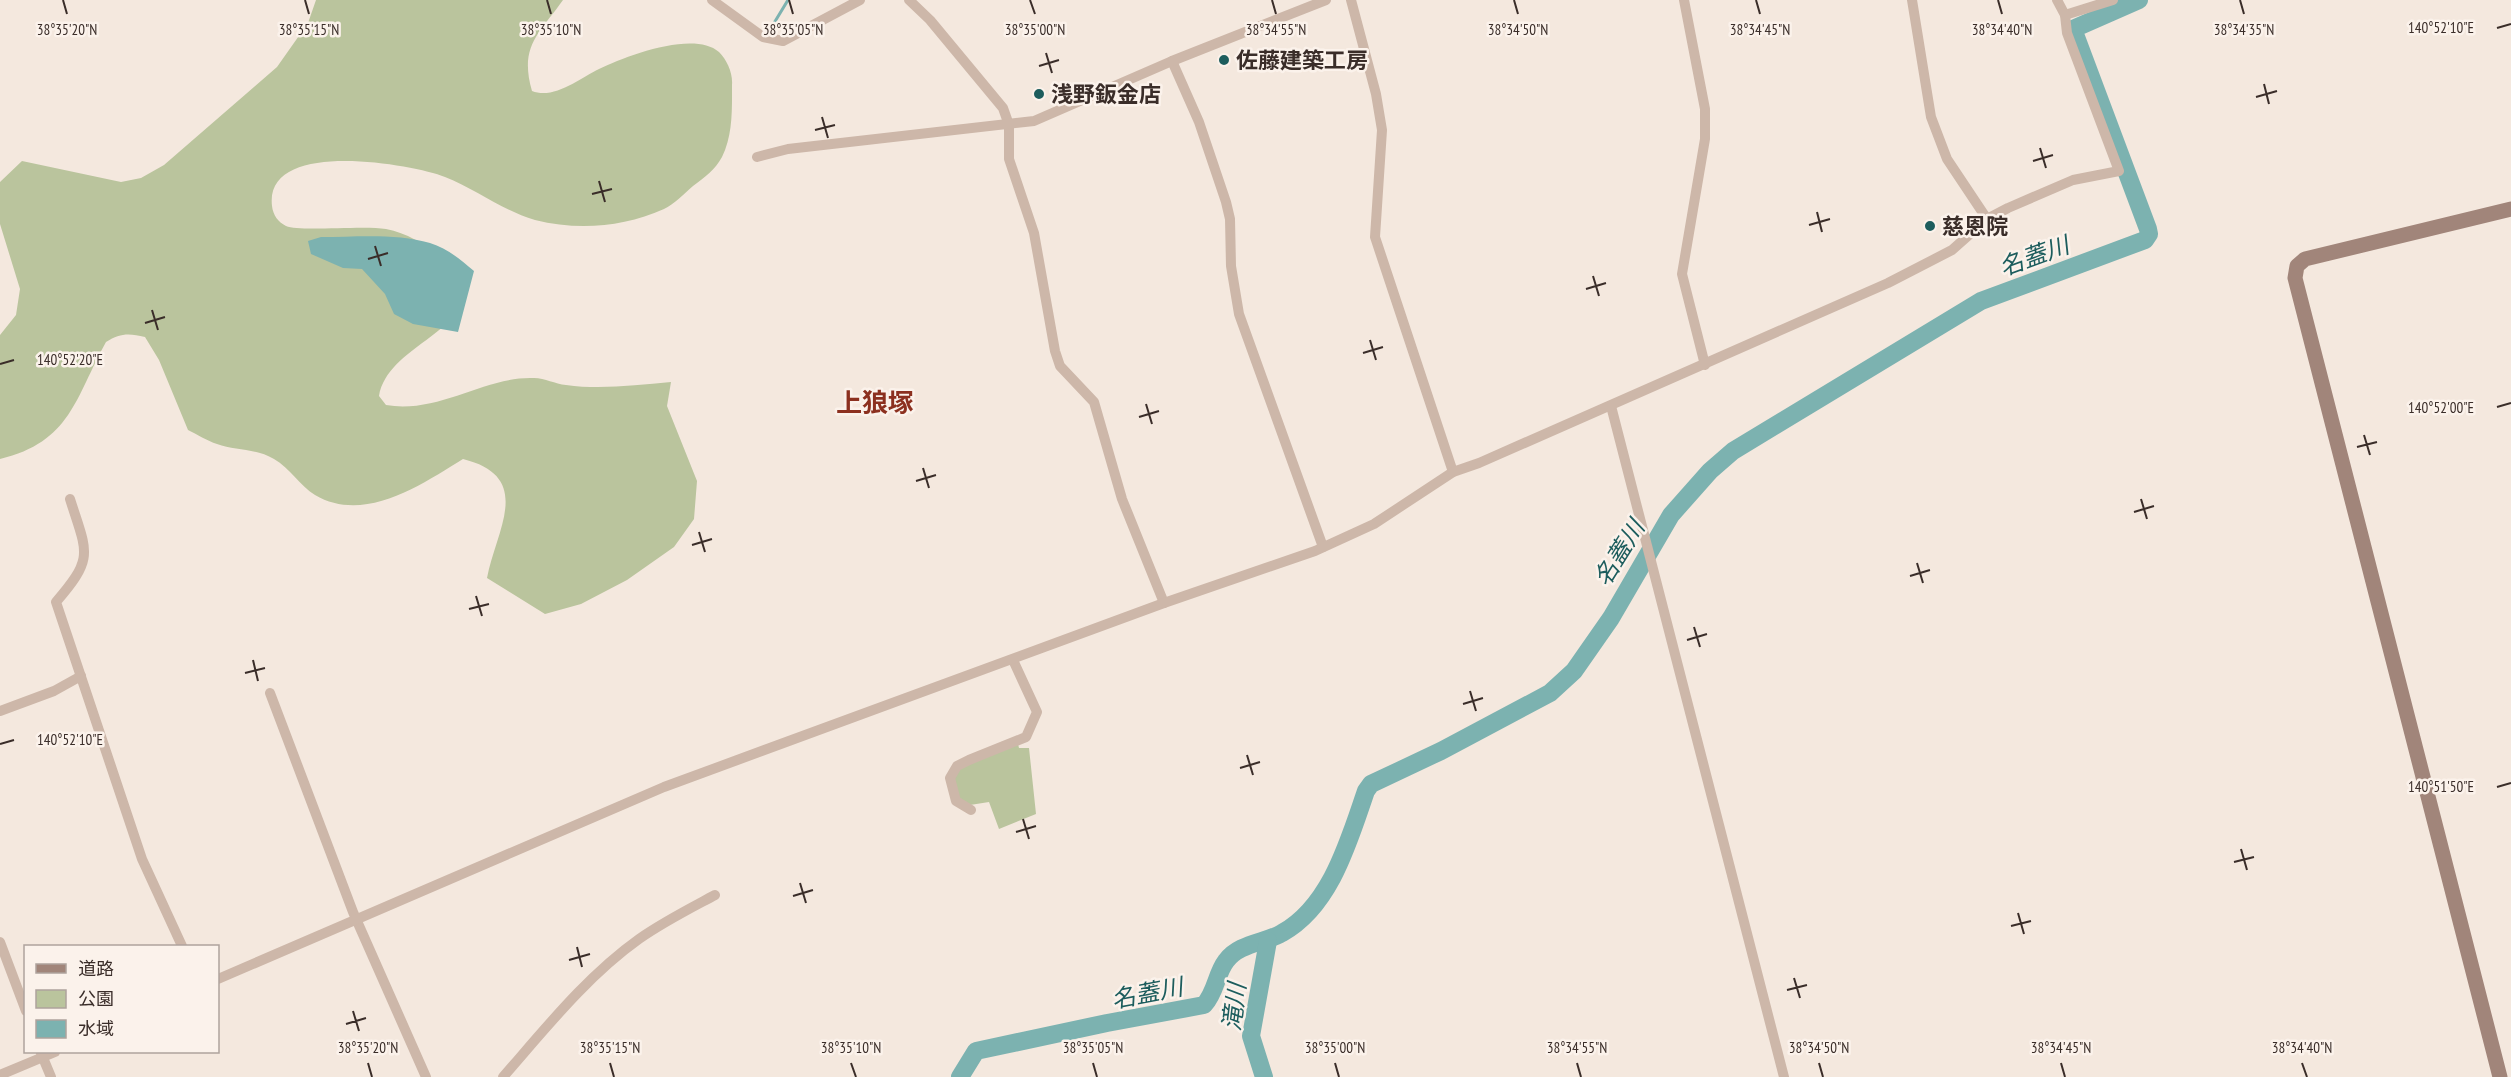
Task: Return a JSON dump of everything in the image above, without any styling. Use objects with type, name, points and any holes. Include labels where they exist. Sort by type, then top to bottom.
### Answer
[{"type":"street","points":[[712,0],[763,37],[783,41],[860,0]]},
{"type":"street","points":[[909,0],[930,20],[1003,108],[1009,125],[1009,159],[1034,233],[1055,351],[1060,366],[1094,402],[1119,490],[1164,603]]},
{"type":"street","points":[[757,157],[788,149],[1034,121],[1063,111],[1172,61],[1326,0]]},
{"type":"street","points":[[1351,0],[1376,94],[1382,130],[1375,237],[1453,472]]},
{"type":"street","points":[[1684,0],[1705,109],[1705,139],[1682,274],[1705,364]]},
{"type":"street","points":[[1912,0],[1931,117],[1947,159],[1988,219]]},
{"type":"street","points":[[219,979],[664,787],[1323,547],[1374,524],[1453,472],[1611,406],[1888,283],[1952,250],[1988,219],[2073,180],[2119,171],[2067,33],[2066,15],[2057,0]]},
{"type":"street","points":[[2066,15],[2113,0]]},
{"type":"street","points":[[1172,61],[1199,122],[1226,202],[1230,219],[1234,289],[1239,314],[1323,547]]},
{"type":"street","points":[[2500,1077],[2295,278],[2297,266],[2305,259],[2511,209]]},
{"type":"street","points":[[1611,406],[1784,1077]]},
{"type":"street","points":[[70,500],[87,552],[80,575],[56,602],[142,859],[182,945]]},
{"type":"street","points":[[971,810],[956,801],[950,778],[957,766],[1026,737],[1037,712],[1013,660]]},
{"type":"street","points":[[0,711],[54,691],[81,676]]},
{"type":"street","points":[[270,693],[358,920],[426,1077]]},
{"type":"street","points":[[503,1077],[596,976],[638,940],[715,895]]},
{"type":"street","points":[[0,942],[24,1006]]},
{"type":"street","points":[[0,1075],[41,1054],[51,1077]]},
{"type":"green space","points":[[316,0],[563,0],[539,32],[530,51],[528,63],[532,91],[540,93],[549,93],[567,87],[599,69],[642,52],[677,44],[708,46],[719,52],[729,67],[732,76],[731,122],[726,149],[719,162],[709,173],[664,209],[633,220],[584,226],[535,220],[445,177],[402,166],[373,163],[343,161],[314,164],[291,171],[276,185],[272,206],[276,218],[286,226],[293,228],[376,228],[398,232],[431,249],[468,282],[464,300],[455,315],[396,365],[385,379],[379,396],[386,405],[425,404],[516,379],[538,378],[562,384],[592,387],[671,382],[667,406],[697,481],[694,519],[674,547],[627,580],[581,604],[545,614],[487,578],[502,524],[505,492],[498,478],[485,467],[463,459],[429,480],[392,498],[353,505],[334,503],[315,495],[285,467],[267,455],[217,444],[188,430],[159,360],[145,337],[125,335],[106,342],[78,399],[57,429],[24,451],[0,459],[0,335],[16,315],[20,289],[0,224],[0,182],[22,161],[121,182],[141,178],[164,165],[277,67],[308,23]]},
{"type":"green space","points":[[1018,744],[1019,748],[1029,748],[1036,814],[999,829],[989,802],[970,805],[960,801],[954,780],[958,769]]},
{"type":"water","points":[[321,237],[404,238],[430,243],[454,255],[474,271],[458,332],[413,324],[394,314],[385,294],[362,269],[343,268],[311,254],[308,241]]},
{"type":"waterway","points":[[768,33],[788,0]]},
{"type":"waterway","name":"名蓋川","points":[[960,1077],[976,1051],[1204,1005],[1223,966],[1231,955],[1238,950],[1282,933],[1299,921],[1326,889],[1345,850],[1366,791],[1371,784],[1441,751],[1550,693],[1574,671],[1611,618],[1671,515],[1710,471],[1733,451],[1981,301],[2145,240],[2149,234],[2148,229],[2073,29],[2139,0]]},
{"type":"waterway","name":"滝川","points":[[1264,1077],[1251,1036],[1268,941]]},
{"type":"place","name":"佐藤建築工房","points":[[1224,60]]},
{"type":"place","name":"浅野鈑金店","points":[[1039,94]]},
{"type":"place","name":"慈恩院","points":[[1930,226]]},
{"type":"district","name":"上狼塚","points":[[875,402]]}]
